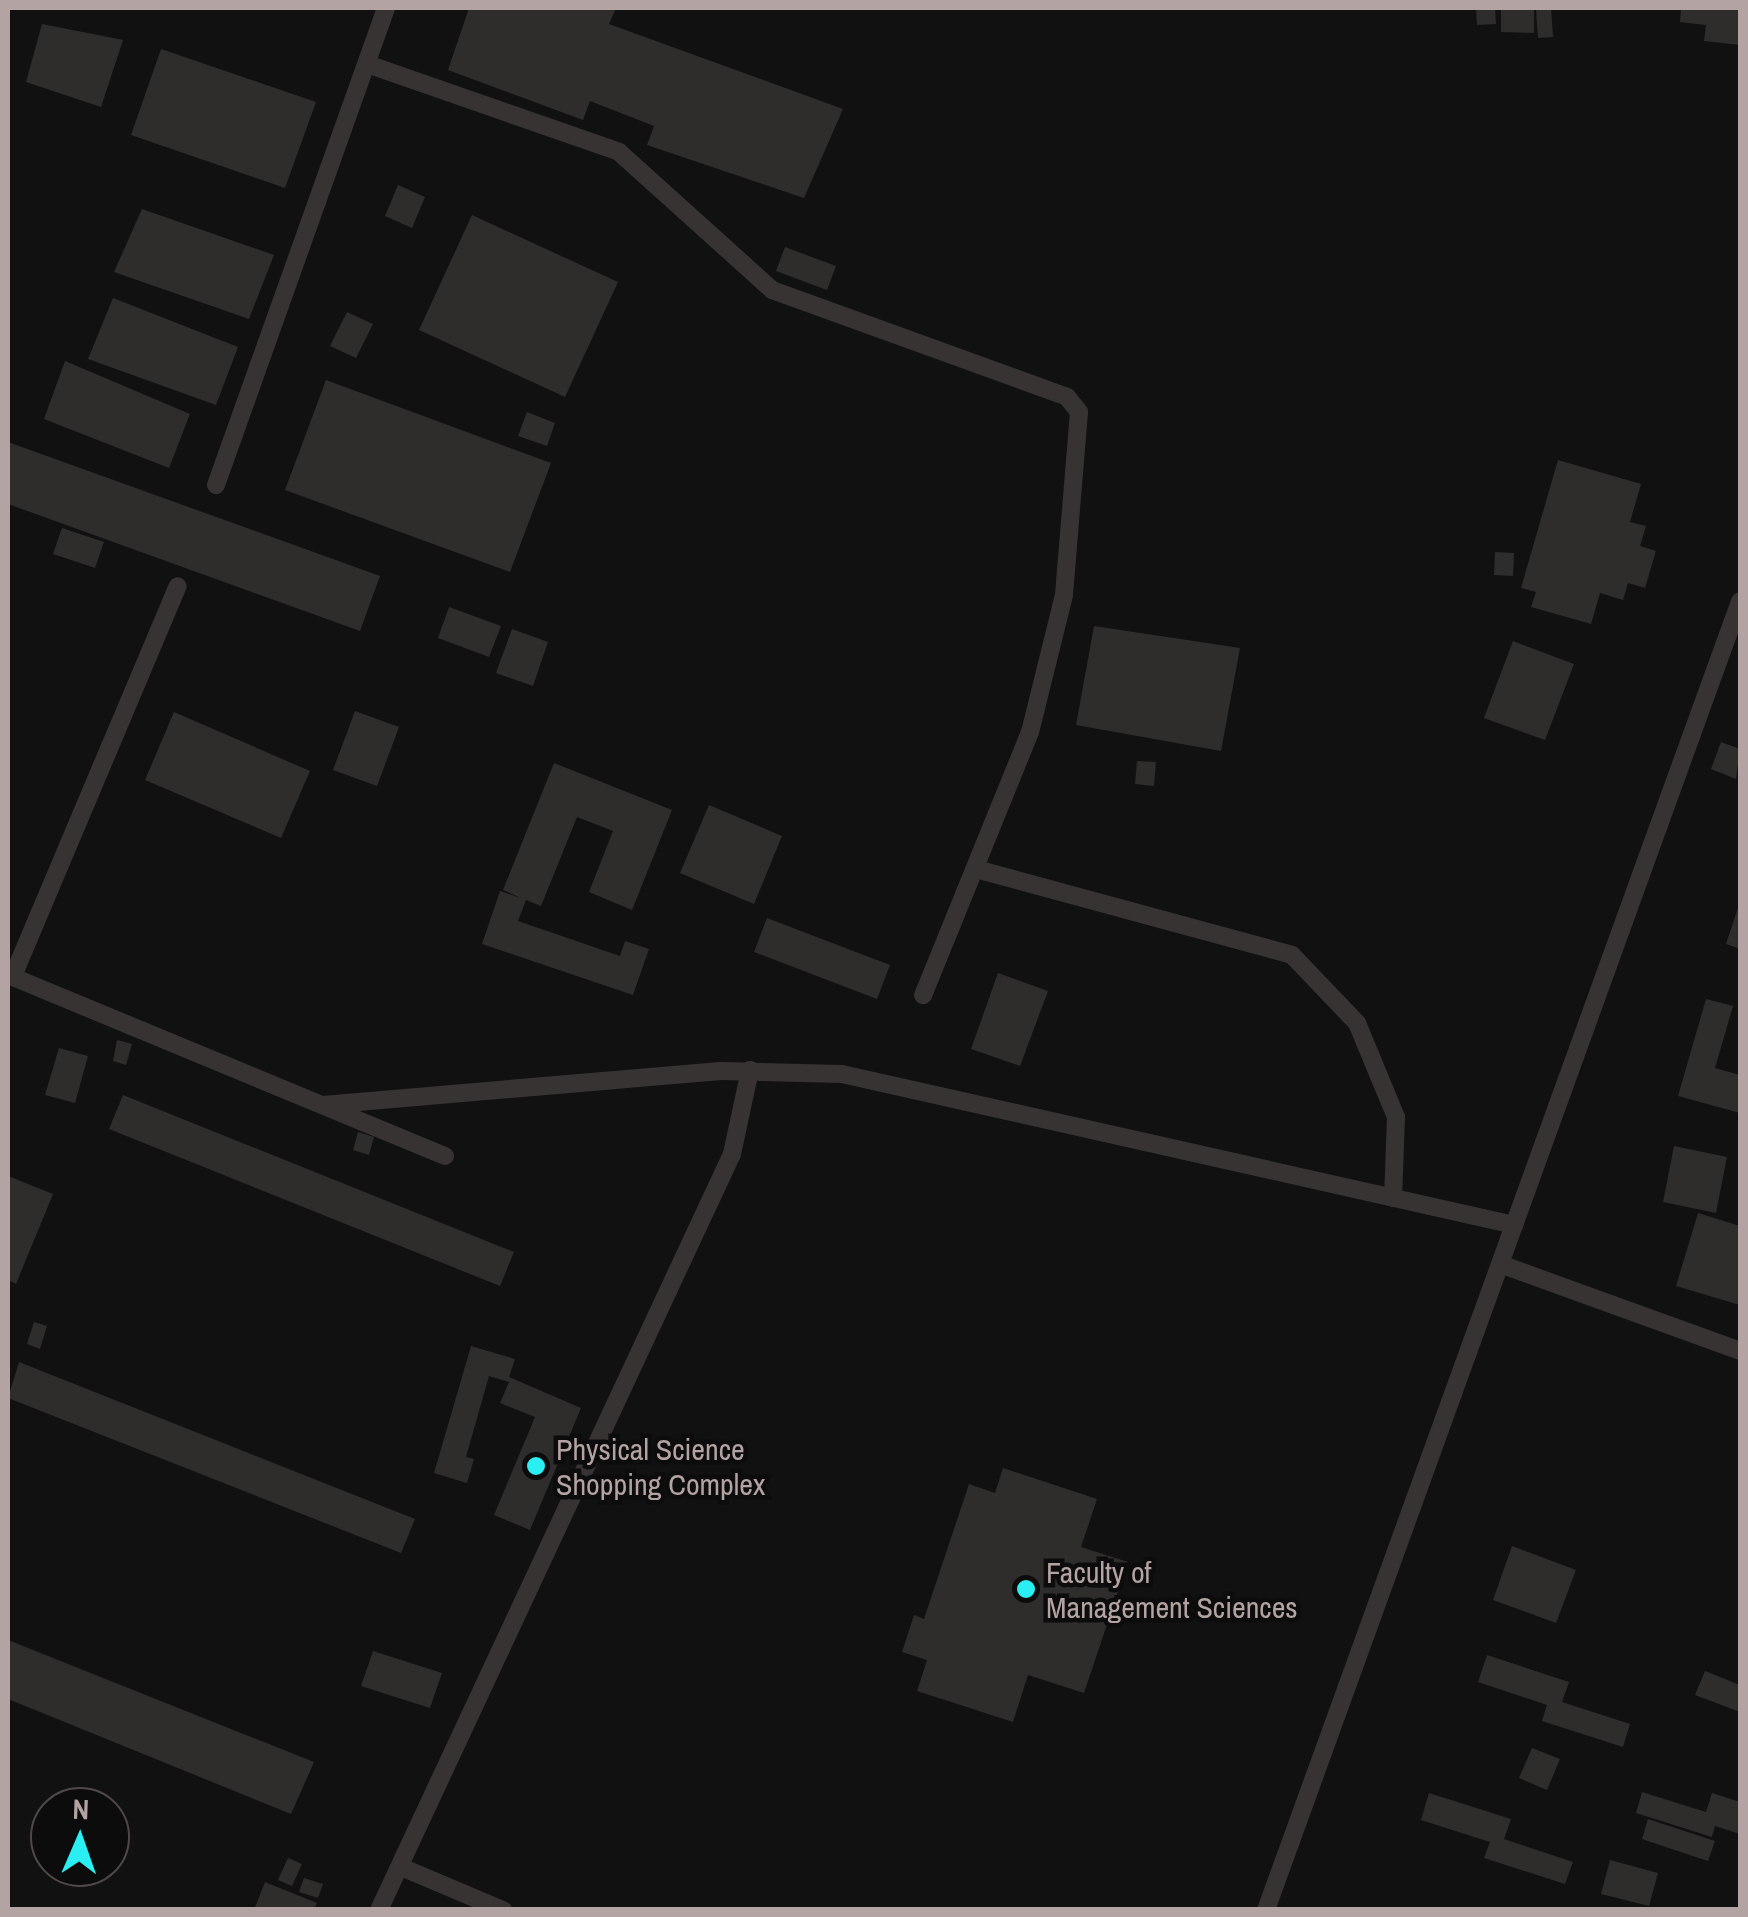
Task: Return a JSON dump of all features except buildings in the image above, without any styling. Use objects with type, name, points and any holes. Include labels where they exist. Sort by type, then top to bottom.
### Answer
[{"type":"street","points":[[216,485],[386,8]]},
{"type":"street","points":[[367,64],[618,152],[772,290],[1067,397],[1079,412],[1064,596],[1030,732],[923,994]]},
{"type":"street","points":[[178,586],[10,976],[445,1156]]},
{"type":"street","points":[[1266,1910],[1740,601]]},
{"type":"street","points":[[976,869],[1292,954],[1364,1039],[1396,1118],[1393,1198]]},
{"type":"street","points":[[323,1105],[750,1070],[842,1074],[1514,1225]]},
{"type":"street","points":[[379,1910],[732,1154],[750,1070]]},
{"type":"street","points":[[1500,1264],[1740,1351]]},
{"type":"street","points":[[401,1867],[503,1910]]},
{"type":"place","name":"Physical Science Shopping Complex","points":[[536,1466]]},
{"type":"place","name":"Faculty of Management Sciences","points":[[1026,1589]]}]
